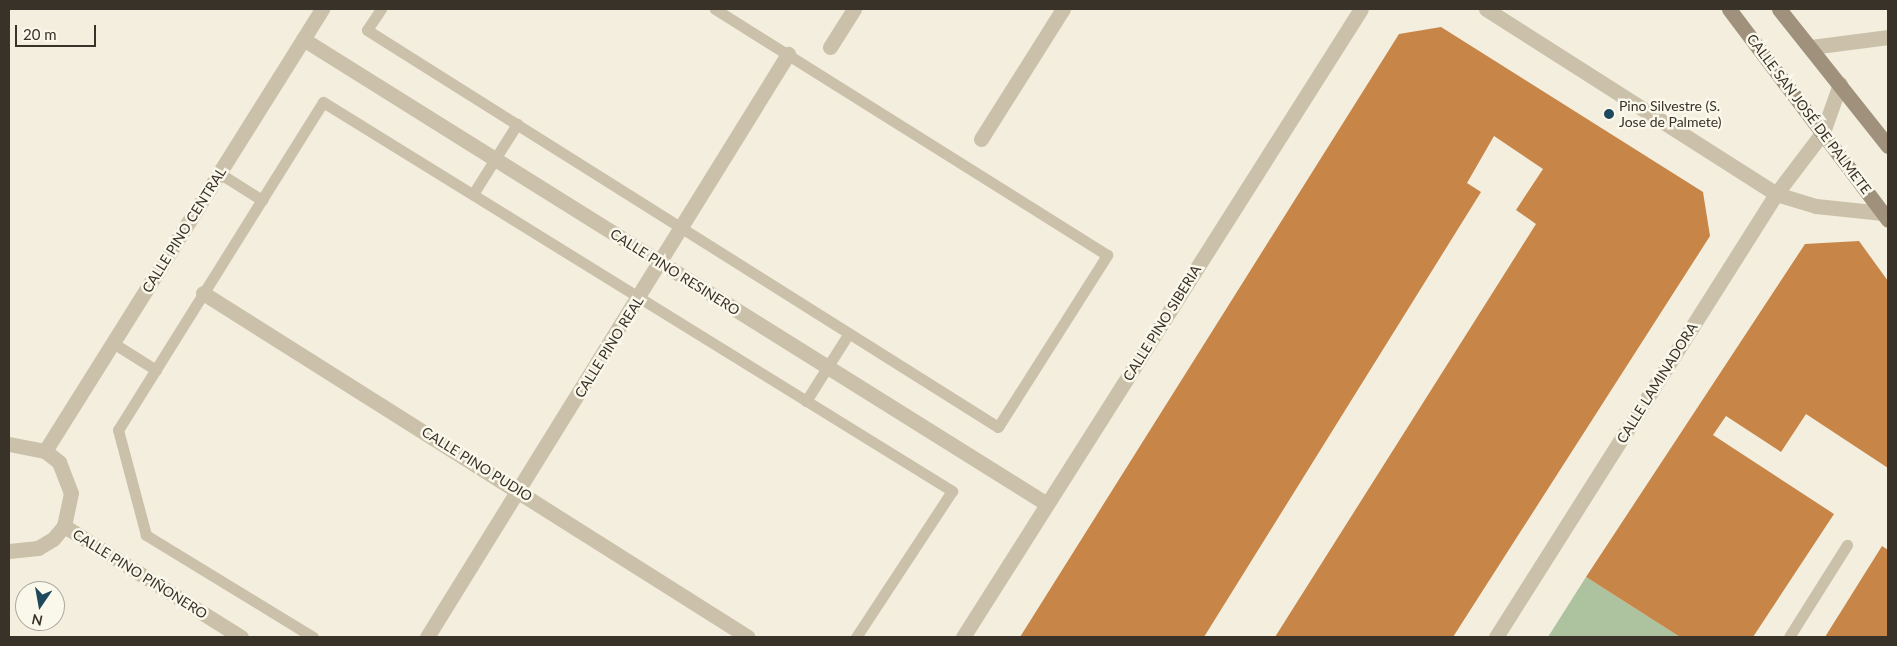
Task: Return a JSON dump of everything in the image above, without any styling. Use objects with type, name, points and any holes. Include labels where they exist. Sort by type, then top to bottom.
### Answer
[{"type":"street","name":"CALLE PINO CENTRAL","points":[[45,451],[322,9]]},
{"type":"street","points":[[830,47],[854,9]]},
{"type":"street","points":[[981,139],[1063,9]]},
{"type":"street","name":"CALLE PINO SIBERIA","points":[[963,637],[1361,9]]},
{"type":"street","points":[[1486,9],[1776,194],[1816,206],[1886,216]]},
{"type":"street","name":"CALLE SAN JOSÉ DE PALMETE","points":[[1729,9],[1886,216]]},
{"type":"street","points":[[1781,10],[1888,146]]},
{"type":"street","points":[[1812,47],[1888,37]]},
{"type":"street","name":"CALLE PINO RESINERO","points":[[303,39],[1047,504]]},
{"type":"street","name":"CALLE PINO REAL","points":[[427,637],[683,228],[788,54]]},
{"type":"street","name":"CALLE LAMINADORA","points":[[1496,637],[1776,194],[1823,132],[1840,84]]},
{"type":"street","name":"CALLE PINO PUDIO","points":[[203,293],[519,490],[748,637]]},
{"type":"street","points":[[9,444],[45,451],[67,477],[71,493],[64,526],[38,548],[9,551]]},
{"type":"street","name":"CALLE PINO PIÑONERO","points":[[64,526],[241,637]]},
{"type":"lane","points":[[380,9],[367,30],[998,427],[1107,256],[716,9]]},
{"type":"lane","points":[[313,637],[146,535],[118,430],[323,102],[952,491],[856,637]]},
{"type":"lane","points":[[472,194],[517,124]]},
{"type":"lane","points":[[219,173],[262,200]]},
{"type":"lane","points":[[806,401],[849,333]]},
{"type":"lane","points":[[113,344],[156,370]]},
{"type":"lane","points":[[1789,637],[1847,545]]},
{"type":"green space","points":[[1586,577],[1680,637],[1548,637]]},
{"type":"building","points":[[1441,27],[1703,192],[1710,236],[1453,637],[1275,637],[1536,224],[1516,210],[1543,169],[1494,136],[1467,183],[1481,192],[1204,637],[1020,637],[1399,34]]},
{"type":"building","points":[[1859,241],[1888,281],[1888,468],[1806,414],[1781,452],[1726,416],[1713,435],[1834,514],[1753,637],[1680,637],[1586,577],[1805,244]]},
{"type":"building","points":[[1882,546],[1888,550],[1888,637],[1825,637]]},
{"type":"place","name":"Pino Silvestre (S. Jose de Palmete)","points":[[1609,114]]}]
